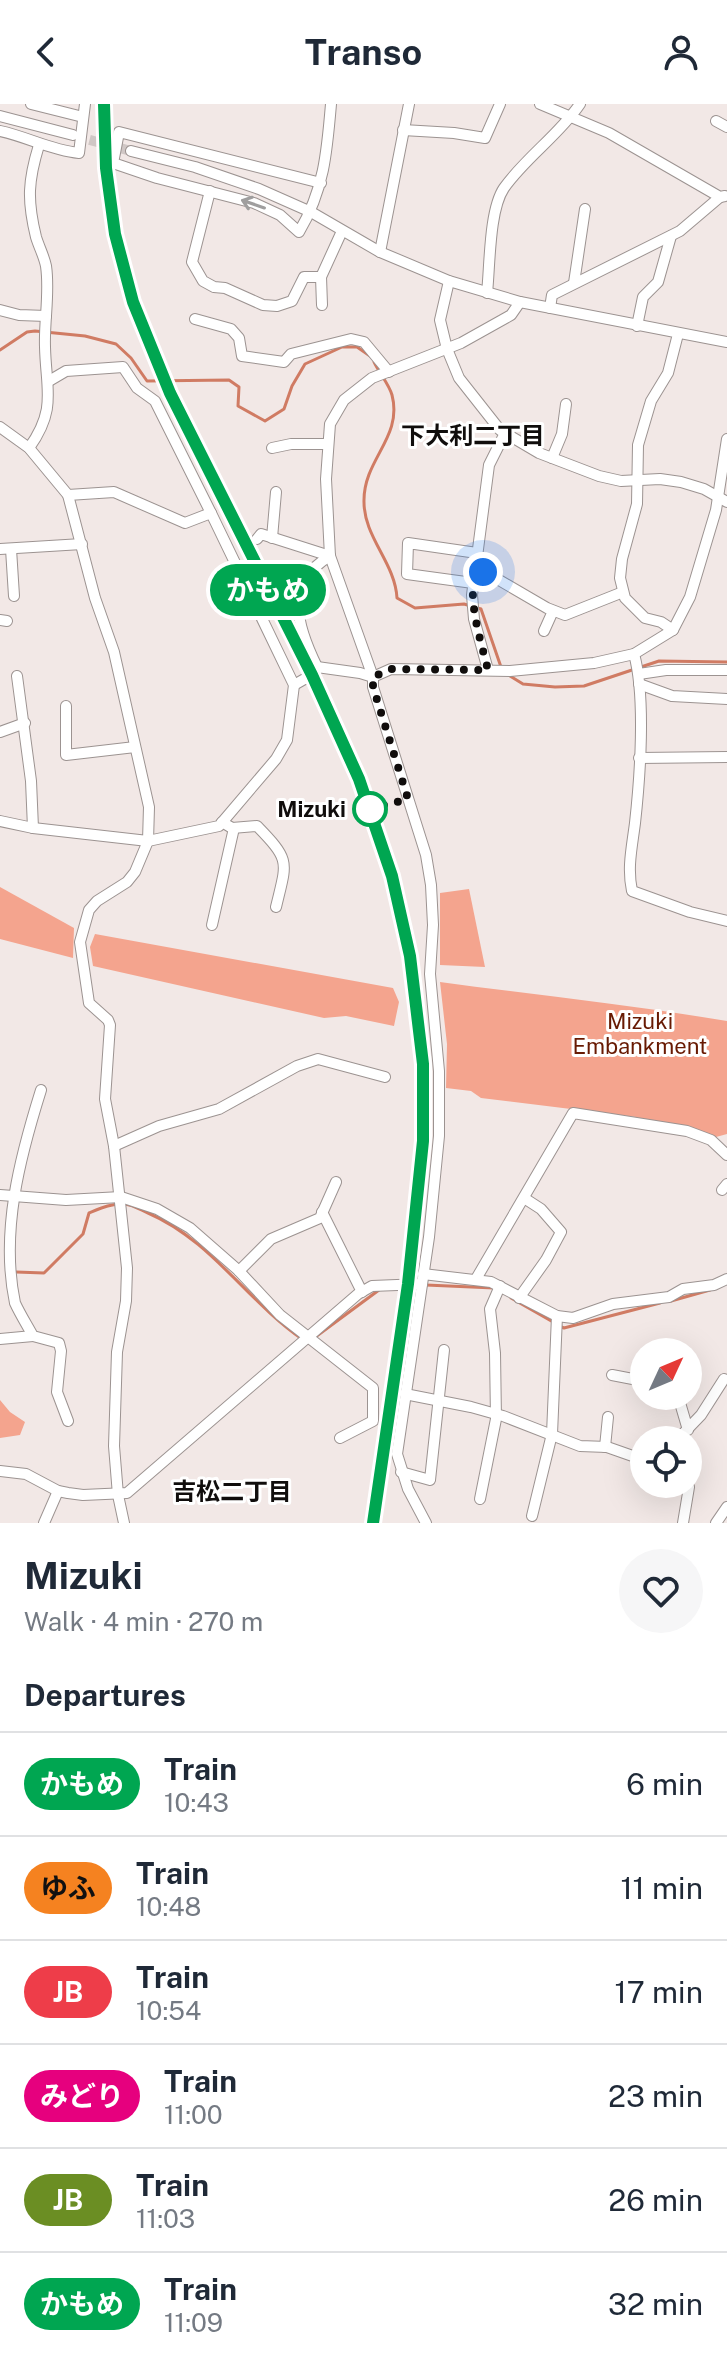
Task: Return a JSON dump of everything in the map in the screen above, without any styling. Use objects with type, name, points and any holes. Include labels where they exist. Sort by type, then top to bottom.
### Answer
[{"type":"street","points":[[31,104],[83,117]]},
{"type":"street","points":[[0,131],[25,136],[39,145],[79,153],[85,104]]},
{"type":"street","points":[[321,183],[119,132],[113,163],[157,178],[254,203],[280,215],[299,232],[311,212],[321,183],[331,104]]},
{"type":"street","points":[[380,252],[409,104]]},
{"type":"street","points":[[403,130],[485,138],[500,104]]},
{"type":"street","points":[[540,104],[609,133],[724,196],[691,224],[671,236],[552,295],[550,308]]},
{"type":"street","points":[[487,293],[496,211],[504,188],[571,118],[580,104]]},
{"type":"street","points":[[0,116],[73,135]]},
{"type":"street","points":[[716,121],[727,127]]},
{"type":"street","points":[[29,448],[44,420],[49,381],[45,347],[46,264],[37,239],[28,188],[39,145]]},
{"type":"street","points":[[131,151],[195,167],[259,189],[311,212],[380,252],[449,281],[520,302],[727,342]]},
{"type":"street","points":[[210,191],[192,262],[203,281],[263,305],[277,306],[292,301],[304,277],[321,277]]},
{"type":"street","points":[[574,283],[585,209]]},
{"type":"street","points":[[322,305],[321,277],[342,231]]},
{"type":"street","points":[[637,326],[643,297],[658,282],[671,236]]},
{"type":"street","points":[[449,281],[440,320],[447,349],[459,378],[494,424],[505,433],[527,447],[599,476],[621,481],[660,479],[681,482],[723,498]]},
{"type":"street","points":[[426,1523],[401,1472],[397,1454],[439,1136],[439,1071],[430,974],[433,925],[431,885],[426,855],[373,687],[373,677],[330,556],[328,444],[330,424],[337,410],[344,400],[372,378],[447,349],[511,315],[520,302]]},
{"type":"street","points":[[0,310],[19,315],[46,316]]},
{"type":"street","points":[[195,319],[231,329],[239,338],[242,356],[284,362],[291,354],[351,339],[364,342],[389,372]]},
{"type":"street","points":[[673,630],[661,622],[645,618],[625,598],[620,578],[637,504],[638,445],[651,401],[668,373],[678,334]]},
{"type":"street","points":[[0,821],[33,828],[148,841],[219,826],[276,759],[287,740],[294,685],[155,401],[137,388],[123,367],[66,371],[49,381]]},
{"type":"street","points":[[552,458],[562,434],[566,404]]},
{"type":"street","points":[[0,427],[29,448],[68,495],[95,598],[114,652],[149,807],[148,841],[135,872],[127,882],[97,901],[89,910],[80,942],[89,1003],[110,1025],[105,1099],[121,1197],[127,1268],[126,1301],[117,1352],[114,1446],[124,1523]]},
{"type":"street","points":[[490,670],[473,612],[472,595],[489,465],[505,433]]},
{"type":"street","points":[[317,667],[373,677],[391,669],[510,671],[594,663],[634,654],[673,630],[690,597],[723,498],[727,439]]},
{"type":"street","points":[[272,448],[291,444],[328,444]]},
{"type":"street","points":[[68,495],[114,492],[185,523],[211,513]]},
{"type":"street","points":[[272,538],[276,492]]},
{"type":"street","points":[[257,539],[261,534],[330,556]]},
{"type":"street","points":[[473,583],[407,574],[408,543],[477,553]]},
{"type":"street","points":[[14,596],[6,549],[82,544]]},
{"type":"street","points":[[294,685],[315,673],[317,667],[301,633],[298,602],[302,582],[314,565],[330,556]]},
{"type":"street","points":[[475,566],[565,615],[623,592]]},
{"type":"street","points":[[544,631],[553,611]]},
{"type":"street","points":[[634,654],[639,679],[639,758],[628,873],[632,891],[690,912],[727,921]]},
{"type":"street","points":[[639,679],[666,670],[727,670]]},
{"type":"street","points":[[17,676],[25,723],[33,828]]},
{"type":"street","points":[[639,679],[672,696],[727,699]]},
{"type":"street","points":[[66,706],[66,755],[135,747]]},
{"type":"street","points":[[0,732],[25,723]]},
{"type":"street","points":[[639,758],[727,757]]},
{"type":"street","points":[[222,822],[234,828],[257,826],[280,850],[285,868],[276,907]]},
{"type":"street","points":[[212,925],[234,828]]},
{"type":"street","points":[[114,1146],[159,1126],[219,1109],[297,1066],[318,1059],[385,1077]]},
{"type":"street","points":[[33,1336],[15,1302],[6,1261],[4,1196],[41,1090]]},
{"type":"street","points":[[476,1279],[573,1113],[687,1131],[711,1140],[727,1155]]},
{"type":"street","points":[[239,1271],[271,1239],[320,1218],[336,1182]]},
{"type":"street","points":[[4,1196],[66,1200],[121,1197],[157,1209],[190,1228],[239,1271],[280,1315],[373,1388],[373,1421],[340,1438]]},
{"type":"street","points":[[519,1298],[561,1232],[541,1209],[524,1198]]},
{"type":"street","points":[[322,1212],[362,1292]]},
{"type":"street","points":[[0,1471],[26,1474],[58,1491],[83,1495],[118,1495],[130,1490],[308,1336],[372,1286],[422,1279],[476,1279],[500,1286],[557,1316],[573,1318],[613,1304],[652,1302],[683,1289],[714,1285],[727,1279]]},
{"type":"street","points":[[480,1499],[496,1414],[495,1353],[490,1309],[500,1286]]},
{"type":"street","points":[[532,1516],[552,1434],[557,1316]]},
{"type":"street","points":[[0,1339],[33,1336],[59,1343],[57,1392],[68,1421]]},
{"type":"street","points":[[401,1472],[430,1480],[444,1350]]},
{"type":"street","points":[[612,1375],[630,1378]]},
{"type":"street","points":[[691,1426],[724,1379]]},
{"type":"street","points":[[405,1394],[496,1414],[580,1446],[605,1447],[630,1455]]},
{"type":"street","points":[[605,1447],[608,1417]]},
{"type":"street","points":[[44,1523],[58,1491]]},
{"type":"street","points":[[683,1523],[687,1498]]},
{"type":"street","points":[[716,1523],[727,1507]]},
{"type":"green space","points":[[0,887],[74,928],[73,958],[0,939]]},
{"type":"green space","points":[[469,889],[485,967],[440,965],[440,893]]},
{"type":"green space","points":[[95,934],[393,988],[399,1002],[394,1026],[346,1016],[324,1018],[93,966],[90,947]]},
{"type":"green space","name":"Mizuki Embankment","points":[[440,982],[727,1021],[727,1134],[716,1137],[636,1117],[481,1098],[471,1091],[446,1088],[447,1044]]},
{"type":"green space","points":[[0,1400],[10,1412],[25,1422],[20,1435],[0,1438]]},
{"type":"waterway","points":[[0,350],[27,332],[35,331],[85,336],[116,344],[131,358],[147,381],[229,380],[239,387],[238,406],[265,421],[284,409],[292,386],[305,364],[342,347],[357,347],[370,356]]},
{"type":"waterway","points":[[374,362],[391,391],[394,410],[388,436],[366,485],[365,513],[373,538],[391,573],[397,598],[415,608],[464,604],[481,609],[501,667]]},
{"type":"waterway","points":[[505,673],[523,684],[584,686],[659,661],[727,662]]},
{"type":"waterway","points":[[16,1272],[44,1273],[83,1234],[89,1213],[111,1205],[128,1205],[191,1239],[302,1339]]},
{"type":"waterway","points":[[426,1285],[494,1288]]},
{"type":"waterway","points":[[314,1338],[379,1290]]},
{"type":"waterway","points":[[671,1301],[710,1290]]},
{"type":"waterway","points":[[511,1298],[553,1322]]},
{"type":"waterway","points":[[559,1326],[564,1328],[660,1303]]},
{"type":"tunnel","points":[[75,136],[131,151]]},
{"type":"railway","points":[[104,104],[112,209],[123,258],[154,352],[219,493],[311,672],[352,764],[387,858],[407,941],[418,1024],[421,1107],[418,1190],[399,1357],[373,1523]]},
{"type":"train","name":"かもめ","points":[[104,104],[106,168],[115,234],[133,302],[170,393],[345,745],[392,876],[410,956],[423,1064],[423,1141],[408,1284],[373,1523]]},
{"type":"place","name":"Mizuki","points":[[370,809]]},
{"type":"district","name":"下大利二丁目","points":[[473,436]]},
{"type":"district","name":"吉松二丁目","points":[[232,1492]]},
{"type":"route","points":[[370,809],[408,799],[373,687],[373,677],[391,669],[488,670],[473,612],[472,595],[475,566],[483,572]]}]
